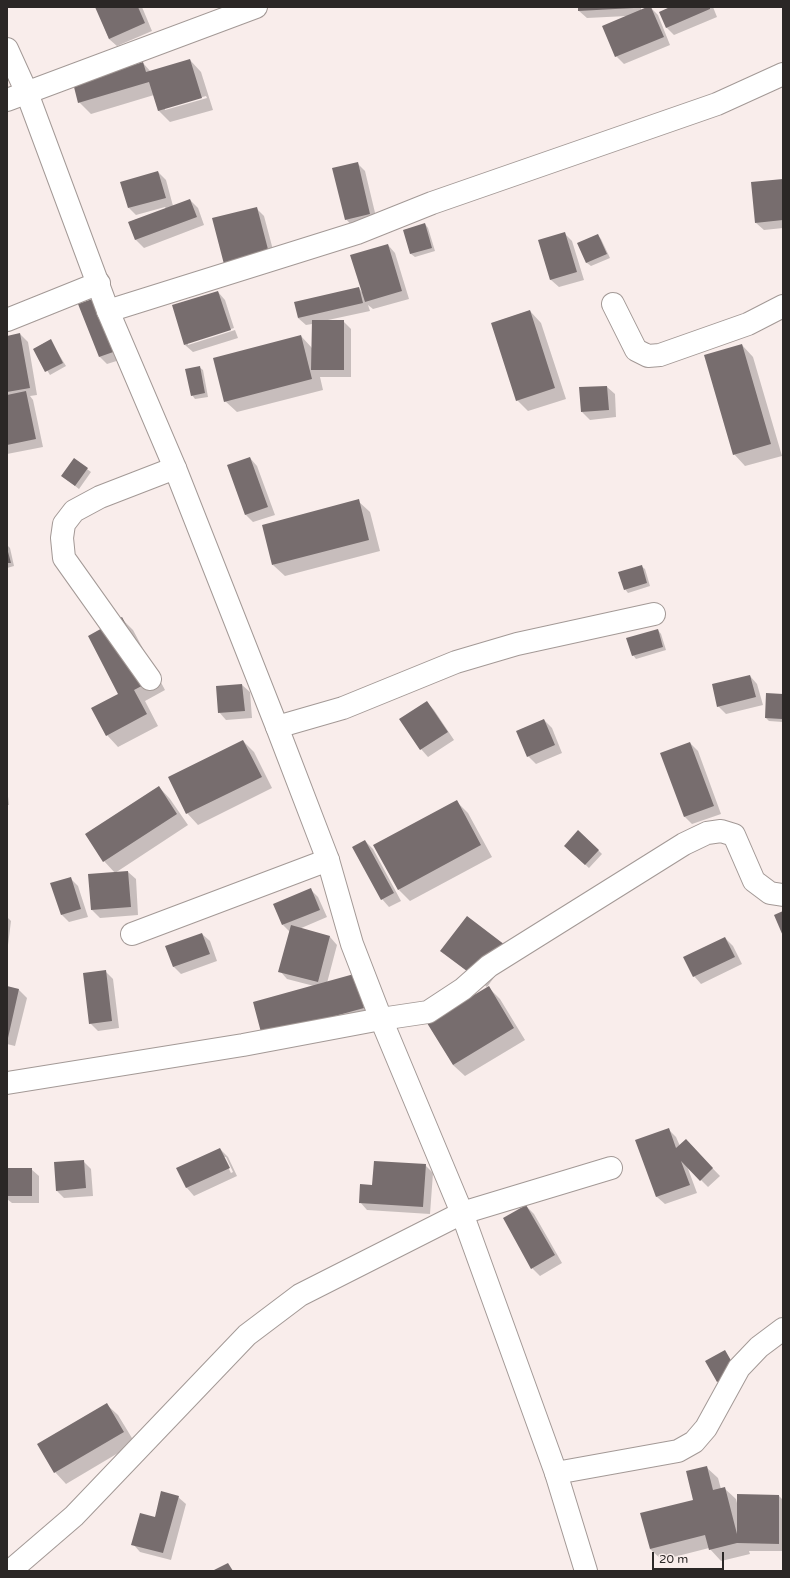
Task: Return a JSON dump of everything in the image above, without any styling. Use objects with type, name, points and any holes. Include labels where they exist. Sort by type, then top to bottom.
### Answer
[{"type":"street","points":[[17,97],[256,7]]},
{"type":"street","points":[[7,49],[17,97],[98,283],[108,311],[175,468],[328,860],[352,944],[381,1019],[462,1212],[556,1473],[586,1571]]},
{"type":"street","points":[[108,311],[356,232],[432,203],[717,104],[783,74]]},
{"type":"street","points":[[7,320],[98,283]]},
{"type":"street","points":[[613,304],[636,350],[648,356],[660,355],[748,324],[783,306]]},
{"type":"street","points":[[150,679],[64,558],[62,538],[64,524],[74,511],[100,497],[175,468]]},
{"type":"street","points":[[277,727],[343,708],[456,662],[516,644],[654,614]]},
{"type":"street","points":[[7,1083],[243,1045],[381,1019],[428,1012],[463,989],[489,966],[684,844],[707,833],[721,831],[734,835],[754,881],[770,892],[783,895]]},
{"type":"street","points":[[132,934],[328,860]]},
{"type":"street","points":[[10,1571],[74,1516],[247,1335],[300,1295],[462,1212],[611,1168]]},
{"type":"street","points":[[556,1473],[678,1451],[694,1442],[706,1428],[739,1368],[759,1347],[783,1329]]},
{"type":"building","points":[[95,7],[138,7],[145,23],[109,39]]},
{"type":"building","points":[[578,7],[634,7],[634,8],[578,11]]},
{"type":"building","points":[[647,7],[651,7],[664,37],[615,57],[602,26]]},
{"type":"building","points":[[670,7],[710,7],[710,9],[666,28],[659,12]]},
{"type":"building","points":[[190,59],[202,98],[158,111],[149,82],[78,103],[73,83],[143,62],[146,72]]},
{"type":"building","points":[[358,162],[370,214],[345,220],[332,168]]},
{"type":"building","points":[[158,171],[166,198],[128,208],[120,182]]},
{"type":"building","points":[[783,179],[783,220],[755,223],[751,182]]},
{"type":"building","points":[[190,199],[197,217],[135,240],[128,222]]},
{"type":"building","points":[[257,207],[270,257],[225,268],[212,218]]},
{"type":"building","points":[[425,223],[432,248],[410,254],[403,230]]},
{"type":"building","points":[[565,232],[577,272],[550,280],[538,240]]},
{"type":"building","points":[[598,234],[607,254],[586,263],[577,243]]},
{"type":"building","points":[[388,244],[402,291],[365,302],[350,255]]},
{"type":"building","points":[[359,287],[363,303],[298,318],[294,302]]},
{"type":"building","points":[[218,291],[231,330],[184,345],[172,305]]},
{"type":"building","points":[[98,297],[119,350],[99,357],[78,304]]},
{"type":"building","points":[[530,310],[555,388],[516,401],[491,323]]},
{"type":"building","points":[[312,320],[344,320],[344,370],[311,370]]},
{"type":"building","points":[[20,333],[30,388],[7,392],[7,336]]},
{"type":"building","points":[[301,335],[312,379],[224,402],[213,358]]},
{"type":"building","points":[[51,339],[63,363],[45,372],[33,349]]},
{"type":"building","points":[[742,344],[771,444],[733,455],[704,355]]},
{"type":"building","points":[[200,366],[205,393],[191,396],[185,369]]},
{"type":"building","points":[[607,386],[609,410],[581,412],[579,387]]},
{"type":"building","points":[[26,391],[36,439],[7,445],[7,395]]},
{"type":"building","points":[[250,457],[268,507],[245,515],[227,465]]},
{"type":"building","points":[[74,458],[88,468],[75,486],[61,476]]},
{"type":"building","points":[[359,499],[369,540],[272,565],[262,525]]},
{"type":"building","points":[[7,548],[11,563],[7,563]]},
{"type":"building","points":[[642,565],[647,583],[624,590],[618,572]]},
{"type":"building","points":[[122,617],[155,679],[134,690],[147,714],[106,736],[91,708],[118,694],[88,636]]},
{"type":"building","points":[[658,629],[663,647],[632,656],[626,638]]},
{"type":"building","points":[[750,675],[756,697],[717,707],[712,684]]},
{"type":"building","points":[[242,684],[245,711],[218,713],[216,686]]},
{"type":"building","points":[[766,693],[783,694],[782,719],[765,718]]},
{"type":"building","points":[[427,701],[448,732],[420,750],[399,719]]},
{"type":"building","points":[[544,719],[555,745],[527,757],[516,731]]},
{"type":"building","points":[[243,740],[262,777],[186,814],[168,777]]},
{"type":"building","points":[[690,742],[714,806],[684,817],[660,753]]},
{"type":"building","points":[[159,786],[177,814],[103,862],[85,834]]},
{"type":"building","points":[[457,800],[481,845],[398,890],[373,845]]},
{"type":"building","points":[[578,830],[599,850],[585,865],[564,846]]},
{"type":"building","points":[[365,840],[394,893],[381,900],[352,847]]},
{"type":"building","points":[[128,871],[131,907],[91,910],[88,874]]},
{"type":"building","points":[[71,877],[81,909],[61,915],[50,883]]},
{"type":"building","points":[[311,888],[320,910],[282,925],[273,904]]},
{"type":"building","points":[[783,911],[783,936],[774,915]]},
{"type":"building","points":[[467,916],[505,945],[479,980],[440,951]]},
{"type":"building","points":[[291,925],[330,936],[318,982],[278,972]]},
{"type":"building","points":[[202,933],[210,954],[173,967],[165,946]]},
{"type":"building","points":[[725,937],[735,957],[693,977],[683,957]]},
{"type":"building","points":[[106,970],[112,1021],[89,1024],[83,973]]},
{"type":"building","points":[[354,974],[364,1008],[262,1036],[253,1002]]},
{"type":"building","points":[[7,986],[19,989],[8,1038],[7,1038]]},
{"type":"building","points":[[489,986],[514,1028],[453,1065],[427,1023]]},
{"type":"building","points":[[669,1128],[676,1148],[686,1139],[713,1168],[700,1181],[681,1161],[690,1185],[656,1197],[635,1140]]},
{"type":"building","points":[[220,1148],[230,1168],[186,1188],[176,1168]]},
{"type":"building","points":[[84,1160],[86,1188],[56,1191],[54,1162]]},
{"type":"building","points":[[374,1161],[426,1164],[423,1207],[359,1203],[360,1184],[372,1185]]},
{"type":"building","points":[[7,1168],[32,1168],[32,1196],[7,1196]]},
{"type":"building","points":[[526,1205],[555,1255],[531,1269],[503,1218]]},
{"type":"building","points":[[725,1350],[737,1371],[717,1382],[705,1361]]},
{"type":"building","points":[[107,1403],[124,1432],[54,1473],[37,1444]]},
{"type":"building","points":[[707,1466],[713,1490],[725,1487],[737,1534],[737,1494],[779,1495],[779,1544],[737,1543],[709,1550],[705,1535],[650,1549],[640,1513],[693,1500],[686,1471]]},
{"type":"building","points":[[161,1491],[179,1496],[163,1553],[131,1545],[140,1513],[155,1517]]},
{"type":"building","points":[[228,1563],[233,1571],[212,1571]]}]
